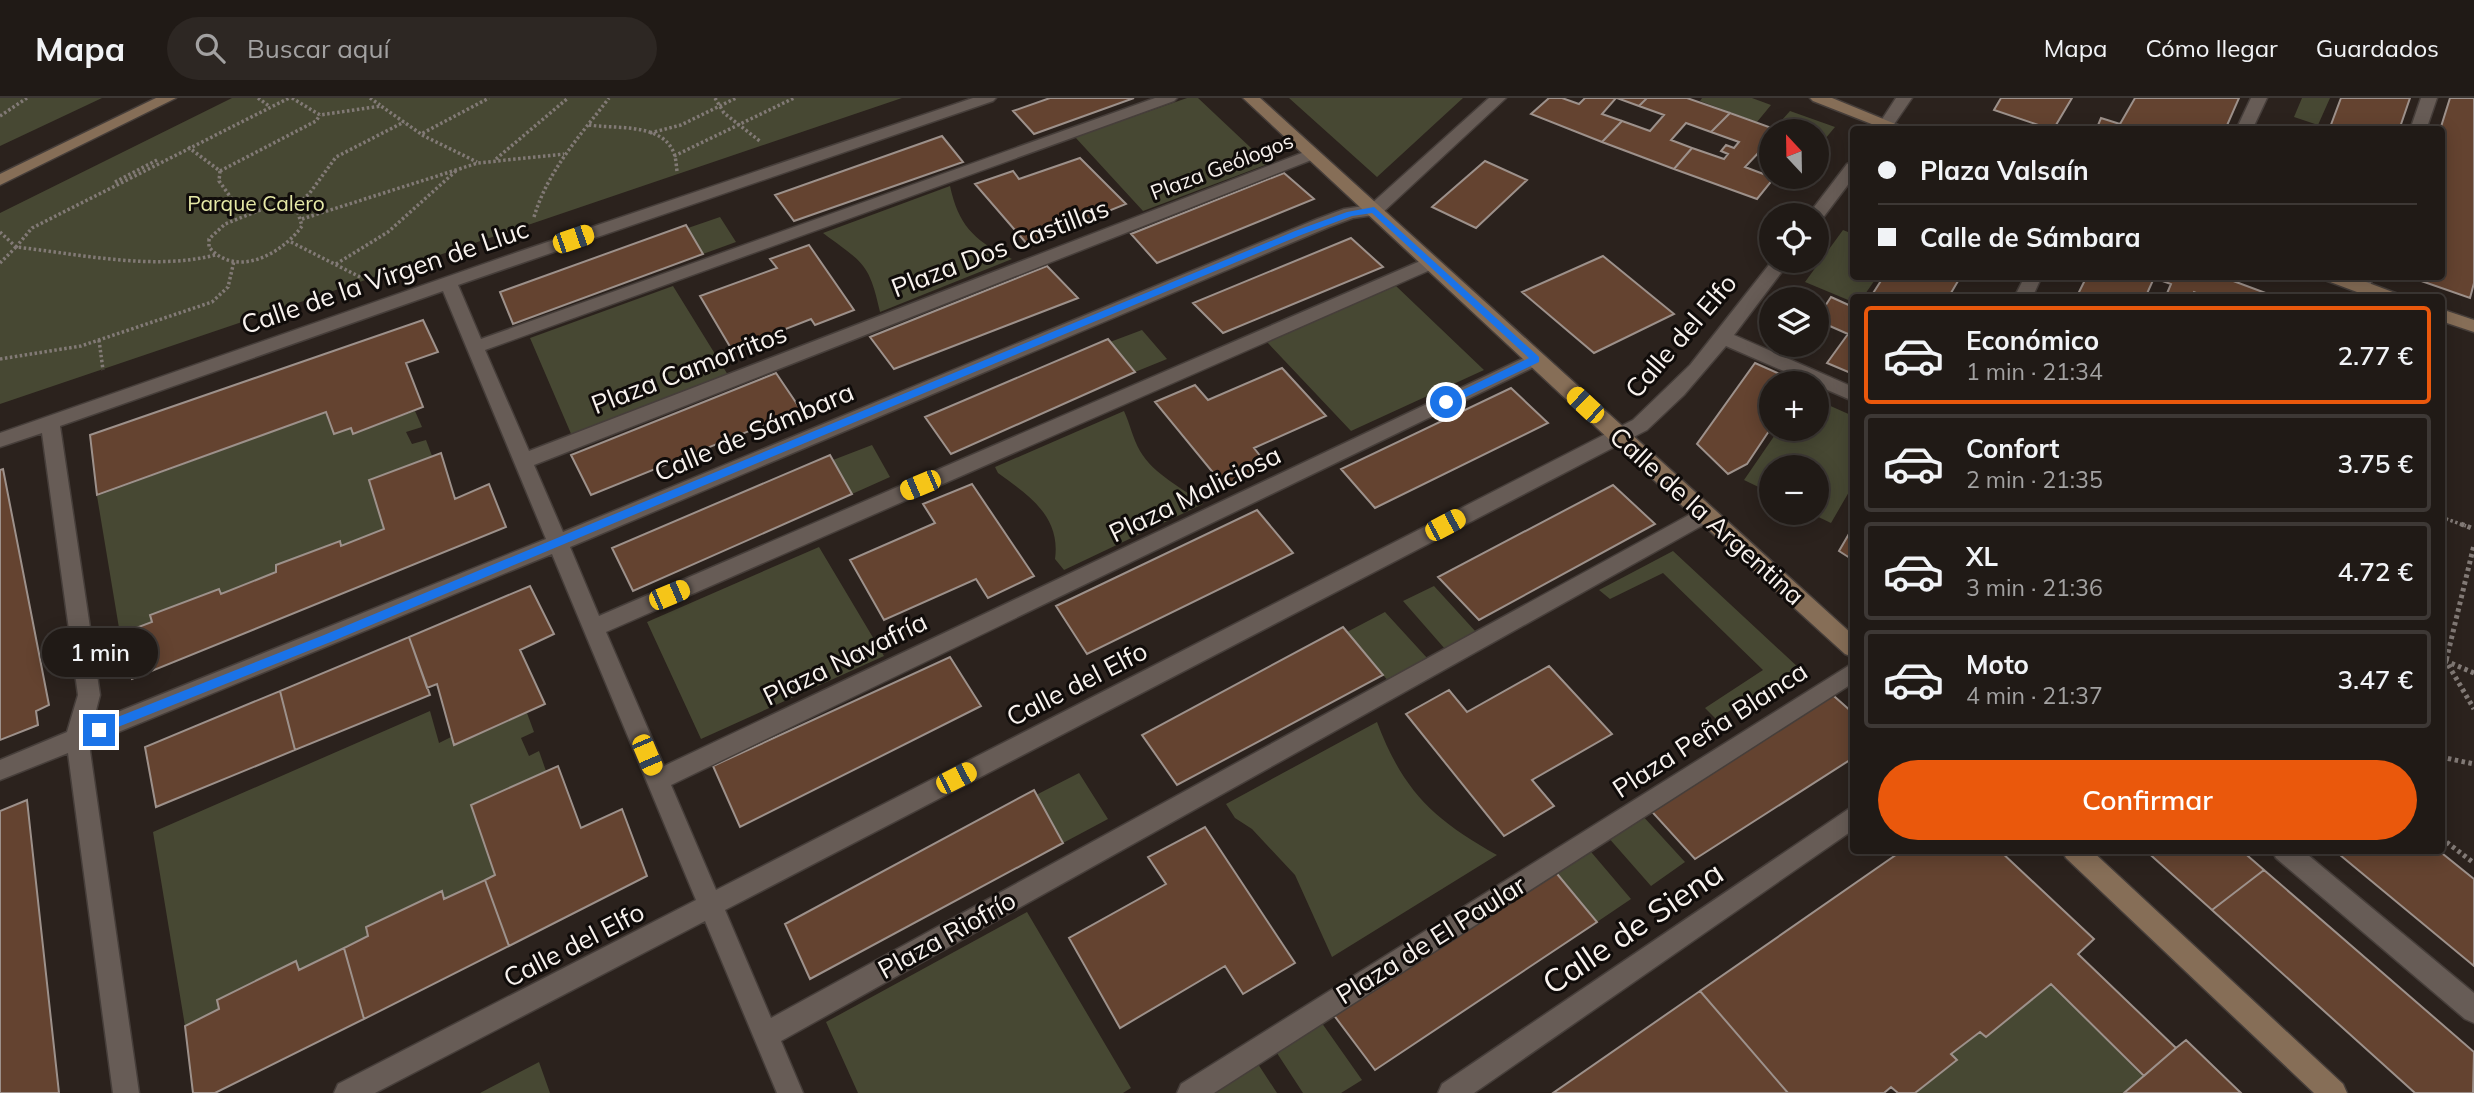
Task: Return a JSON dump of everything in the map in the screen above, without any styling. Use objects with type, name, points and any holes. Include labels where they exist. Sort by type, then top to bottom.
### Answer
[{"type":"street","points":[[0,180],[168,98]]},
{"type":"street","name":"Calle de la Virgen de Lluc","points":[[0,440],[524,256],[988,98]]},
{"type":"street","points":[[476,347],[1169,98]]},
{"type":"street","name":"Calle de la Argentina","points":[[1251,98],[1850,645]]},
{"type":"street","name":"Calle de Sámbara","points":[[0,770],[558,543],[1323,223],[1374,210],[1498,98]]},
{"type":"street","points":[[1818,98],[1882,126]]},
{"type":"street","points":[[1885,126],[1904,98]]},
{"type":"street","points":[[2246,126],[2259,98]]},
{"type":"street","points":[[2418,126],[2429,98]]},
{"type":"street","name":"Plaza Geólogos","points":[[1145,219],[1313,154]]},
{"type":"street","points":[[1825,203],[1850,171]]},
{"type":"street","name":"Plaza Dos Castillas","points":[[873,325],[1145,219]]},
{"type":"street","points":[[594,628],[1431,263]]},
{"type":"street","name":"Calle del Elfo","points":[[347,1093],[1618,436],[1658,411],[1722,337],[1772,273]]},
{"type":"street","points":[[2364,282],[2385,294]]},
{"type":"street","points":[[448,283],[790,1093]]},
{"type":"street","points":[[2445,316],[2474,326]]},
{"type":"street","name":"Plaza Camorritos","points":[[524,461],[873,325]]},
{"type":"street","points":[[1722,337],[1850,393]]},
{"type":"street","name":"Plaza Maliciosa","points":[[1057,589],[1536,359]]},
{"type":"street","points":[[50,424],[89,695],[77,738],[126,1093]]},
{"type":"street","name":"Plaza Riofrío","points":[[766,1035],[1705,515]]},
{"type":"street","name":"Plaza Navafría","points":[[658,780],[1057,589]]},
{"type":"street","name":"Plaza Peña Blanca","points":[[1598,835],[1850,674]]},
{"type":"street","name":"Calle de Siena","points":[[1451,1093],[1850,819]]},
{"type":"street","name":"Plaza de El Paular","points":[[1190,1093],[1598,835]]},
{"type":"street","points":[[2078,854],[2334,1093]]},
{"type":"street","points":[[2289,854],[2474,1010]]},
{"type":"path","points":[[0,116],[27,98]]},
{"type":"path","points":[[258,98],[268,105]]},
{"type":"path","points":[[0,263],[33,228],[280,98]]},
{"type":"path","points":[[16,247],[21,235],[29,227],[268,105],[291,98],[320,115],[381,106]]},
{"type":"path","points":[[370,98],[421,134],[478,163]]},
{"type":"path","points":[[421,134],[489,98]]},
{"type":"path","points":[[495,159],[568,98]]},
{"type":"path","points":[[524,256],[537,201],[564,154],[609,98]]},
{"type":"path","points":[[715,98],[719,108],[788,166]]},
{"type":"path","points":[[589,125],[649,133],[681,125],[736,98]]},
{"type":"path","points":[[674,156],[794,98]]},
{"type":"path","points":[[220,171],[316,121],[320,115]]},
{"type":"path","points":[[291,209],[309,194],[336,157],[404,122]]},
{"type":"path","points":[[649,133],[672,149],[677,175],[695,198]]},
{"type":"path","points":[[188,147],[220,171]]},
{"type":"path","points":[[302,219],[356,205],[478,163],[495,159],[564,154]]},
{"type":"path","points":[[336,264],[388,232],[460,168]]},
{"type":"path","points":[[220,171],[219,181],[242,213]]},
{"type":"path","points":[[0,232],[16,247],[160,262],[192,261],[215,255],[234,261],[271,254],[291,242],[302,226],[302,219],[291,209],[268,207],[242,213],[220,226],[213,234],[209,242],[215,255]]},
{"type":"path","points":[[291,242],[323,257]]},
{"type":"path","points":[[0,359],[32,357],[99,340],[212,302],[228,287],[234,261]]},
{"type":"path","points":[[99,340],[103,373]]},
{"type":"path","points":[[2445,518],[2474,529]]},
{"type":"path","points":[[2445,653],[2474,545]]},
{"type":"path","points":[[2445,661],[2474,673]]},
{"type":"path","points":[[2445,663],[2474,709]]},
{"type":"path","points":[[2445,758],[2474,764]]},
{"type":"path","points":[[2445,841],[2474,863]]},
{"type":"green space","points":[[0,98],[102,98],[0,146]]},
{"type":"green space","name":"Parque Calero","points":[[232,98],[902,98],[0,404],[0,213]]},
{"type":"green space","points":[[1187,98],[1198,98],[1268,164],[1143,211],[1075,137]]},
{"type":"green space","points":[[1289,98],[1463,98],[1377,177]]},
{"type":"green space","points":[[1702,98],[1752,98],[1771,105],[1757,122],[1700,101]]},
{"type":"green space","points":[[2302,98],[2330,98],[2318,125],[2294,117]]},
{"type":"green space","points":[[1790,111],[1812,119],[1783,119]]},
{"type":"green space","points":[[950,186],[958,212],[971,231],[988,246],[1012,259],[880,312],[868,273],[856,258],[823,233]]},
{"type":"green space","points":[[720,217],[736,242],[703,254],[688,228]]},
{"type":"green space","points":[[1843,230],[1850,233],[1850,280],[1875,280],[1865,294],[1850,294],[1850,301],[1829,292],[1829,287],[1817,287],[1805,282],[1812,273],[1829,273],[1829,249]]},
{"type":"green space","points":[[673,286],[728,375],[572,436],[530,338]]},
{"type":"green space","points":[[1396,286],[1484,370],[1351,431],[1267,342]]},
{"type":"green space","points":[[1142,330],[1167,359],[1135,372],[1110,342]]},
{"type":"green space","points":[[1829,405],[1850,415],[1850,490],[1831,523],[1829,455],[1761,455],[1771,441],[1829,441]]},
{"type":"green space","points":[[415,411],[422,427],[406,432],[412,444],[426,440],[432,456],[370,480],[384,529],[341,546],[339,541],[276,565],[276,572],[221,594],[218,589],[151,615],[152,622],[120,634],[97,496],[326,412],[334,434],[351,428],[353,434]]},
{"type":"green space","points":[[1124,411],[1146,460],[1203,504],[1064,570],[1055,559],[1056,544],[1048,519],[1031,499],[998,473],[995,467]]},
{"type":"green space","points":[[872,445],[890,477],[852,494],[833,460]]},
{"type":"green space","points":[[1759,458],[1759,487],[1744,480]]},
{"type":"green space","points":[[819,547],[884,656],[701,739],[647,622]]},
{"type":"green space","points":[[1673,551],[1800,669],[1716,719],[1705,708],[1763,670],[1663,573],[1610,599],[1599,590]]},
{"type":"green space","points":[[1434,586],[1476,632],[1445,649],[1403,601]]},
{"type":"green space","points":[[1385,612],[1428,659],[1389,682],[1347,632]]},
{"type":"green space","points":[[430,711],[439,743],[451,737],[454,745],[527,713],[534,732],[521,738],[529,756],[539,751],[546,771],[471,805],[495,875],[444,899],[442,891],[367,927],[368,936],[299,970],[296,962],[217,1000],[219,1009],[185,1026],[153,832]]},
{"type":"green space","points":[[1377,722],[1398,767],[1423,801],[1455,829],[1497,855],[1332,957],[1295,875],[1252,829],[1235,818],[1226,804]]},
{"type":"green space","points":[[1079,773],[1108,819],[1063,843],[1036,795]]},
{"type":"green space","points":[[1641,814],[1685,862],[1651,886],[1607,836]]},
{"type":"green space","points":[[1586,846],[1631,899],[1597,922],[1553,869]]},
{"type":"green space","points":[[1027,912],[1131,1088],[1123,1093],[858,1093],[826,1022]]},
{"type":"green space","points":[[2051,984],[2144,1076],[2124,1093],[1915,1093],[1957,1061],[1951,1054],[1980,1032],[1986,1037]]},
{"type":"green space","points":[[1319,1019],[1362,1080],[1341,1093],[1303,1093],[1275,1050]]},
{"type":"green space","points":[[1256,1061],[1277,1093],[1206,1093]]},
{"type":"green space","points":[[539,1062],[550,1093],[480,1093]]},
{"type":"building","points":[[1050,98],[1134,98],[1034,134],[1013,111]]},
{"type":"building","points":[[1549,98],[1562,98],[1579,104],[1585,98],[1616,98],[1602,114],[1622,121],[1602,142],[1531,114]]},
{"type":"building","points":[[1617,98],[1647,98],[1639,106]]},
{"type":"building","points":[[1647,98],[1687,98],[1730,113],[1711,132],[1686,123],[1671,140],[1692,148],[1674,169],[1602,142],[1622,121],[1650,131],[1664,115],[1639,106]]},
{"type":"building","points":[[2001,98],[2072,98],[2055,126],[2041,126],[1994,110]]},
{"type":"building","points":[[2135,98],[2239,98],[2227,126],[2098,126],[2101,118],[2120,124]]},
{"type":"building","points":[[2341,98],[2410,98],[2400,126],[2330,126]]},
{"type":"building","points":[[2450,98],[2474,98],[2474,283],[2470,298],[2418,280],[2445,280],[2445,126],[2441,126]]},
{"type":"building","points":[[1730,113],[1759,123],[1759,152],[1745,167],[1759,172],[1759,189],[1765,189],[1757,199],[1674,169],[1692,148],[1724,159],[1728,154],[1721,151],[1726,145],[1734,148],[1739,142],[1711,132]]},
{"type":"building","points":[[942,136],[963,162],[794,221],[775,195]]},
{"type":"building","points":[[1080,158],[1126,204],[1027,244],[975,184],[1013,171],[1019,179]]},
{"type":"building","points":[[1485,161],[1527,180],[1476,228],[1432,207]]},
{"type":"building","points":[[1284,173],[1314,199],[1157,263],[1131,234]]},
{"type":"building","points":[[686,225],[703,254],[513,324],[500,292]]},
{"type":"building","points":[[1351,238],[1383,267],[1223,333],[1193,303]]},
{"type":"building","points":[[809,245],[854,310],[815,325],[811,319],[732,350],[700,296],[777,268],[770,259]]},
{"type":"building","points":[[1603,256],[1674,314],[1594,353],[1522,292]]},
{"type":"building","points":[[1047,266],[1078,298],[894,369],[870,337]]},
{"type":"building","points":[[1881,280],[1959,280],[1950,294],[1873,294]]},
{"type":"building","points":[[2085,280],[2153,280],[2147,294],[2078,294]]},
{"type":"building","points":[[2160,280],[2231,280],[2268,294],[2167,294],[2171,284]]},
{"type":"building","points":[[1831,297],[1850,306],[1850,373],[1827,363],[1848,334],[1829,326]]},
{"type":"building","points":[[423,320],[438,352],[406,363],[423,407],[353,434],[351,428],[334,434],[326,412],[97,495],[90,435]]},
{"type":"building","points":[[1108,339],[1135,372],[951,454],[925,417]]},
{"type":"building","points":[[1755,363],[1773,371],[1759,371],[1759,441],[1762,441],[1747,464],[1728,474],[1697,444]]},
{"type":"building","points":[[1282,368],[1326,416],[1254,448],[1268,466],[1224,486],[1155,402],[1195,385],[1208,400]]},
{"type":"building","points":[[776,373],[801,410],[591,495],[571,455]]},
{"type":"building","points":[[1511,388],[1548,423],[1375,508],[1341,469]]},
{"type":"building","points":[[441,453],[455,499],[489,484],[506,527],[132,679],[120,634],[152,622],[150,615],[219,589],[221,594],[276,572],[276,565],[340,541],[341,546],[384,529],[369,480]]},
{"type":"building","points":[[830,455],[852,494],[633,591],[612,548]]},
{"type":"building","points":[[3,469],[49,705],[36,711],[38,725],[0,740],[0,470]]},
{"type":"building","points":[[972,484],[1034,576],[988,598],[976,579],[884,620],[850,560],[935,523],[923,504]]},
{"type":"building","points":[[1613,485],[1655,524],[1479,620],[1438,577]]},
{"type":"building","points":[[1257,510],[1293,553],[1087,654],[1056,606]]},
{"type":"building","points":[[1850,532],[1850,558],[1839,551]]},
{"type":"building","points":[[530,586],[554,634],[520,650],[545,704],[454,745],[437,684],[427,688],[409,637]]},
{"type":"building","points":[[1343,627],[1383,675],[1177,785],[1142,735]]},
{"type":"building","points":[[409,637],[430,695],[295,750],[280,691]]},
{"type":"building","points":[[950,657],[981,706],[740,827],[713,766]]},
{"type":"building","points":[[1549,666],[1612,734],[1532,780],[1554,806],[1504,836],[1406,714],[1449,690],[1467,712]]},
{"type":"building","points":[[1826,689],[1850,710],[1850,760],[1695,859],[1645,804]]},
{"type":"building","points":[[280,691],[295,750],[156,807],[145,747]]},
{"type":"building","points":[[558,766],[581,828],[622,809],[647,876],[509,946],[485,880],[495,875],[471,805]]},
{"type":"building","points":[[1034,790],[1063,843],[810,979],[785,924]]},
{"type":"building","points":[[27,800],[59,1093],[0,1093],[0,811]]},
{"type":"building","points":[[1205,827],[1295,963],[1243,994],[1225,966],[1120,1028],[1069,938],[1166,884],[1148,857]]},
{"type":"building","points":[[1897,854],[2003,854],[2094,939],[2078,954],[2176,1048],[2144,1076],[2051,984],[1986,1037],[1980,1032],[1951,1054],[1957,1060],[1915,1093],[1898,1093],[1891,1087],[1884,1093],[1788,1093],[1700,991]]},
{"type":"building","points":[[2149,854],[2246,854],[2264,870],[2212,910]]},
{"type":"building","points":[[2339,854],[2443,854],[2474,879],[2474,966]]},
{"type":"building","points":[[1553,869],[1597,922],[1375,1070],[1333,1014]]},
{"type":"building","points":[[2264,870],[2474,1052],[2473,1093],[2415,1093],[2212,910]]},
{"type":"building","points":[[485,880],[509,946],[364,1019],[344,948],[368,936],[366,927],[442,891],[444,899]]},
{"type":"building","points":[[344,948],[364,1019],[215,1093],[193,1093],[185,1026],[219,1009],[217,1000],[296,961],[299,970]]},
{"type":"building","points":[[1700,991],[1788,1093],[1553,1093]]},
{"type":"building","points":[[2186,1040],[2241,1093],[2124,1093],[2176,1048]]},
{"type":"route","points":[[99,730],[533,554],[1298,233],[1350,214],[1374,210],[1536,359],[1446,402]]}]
